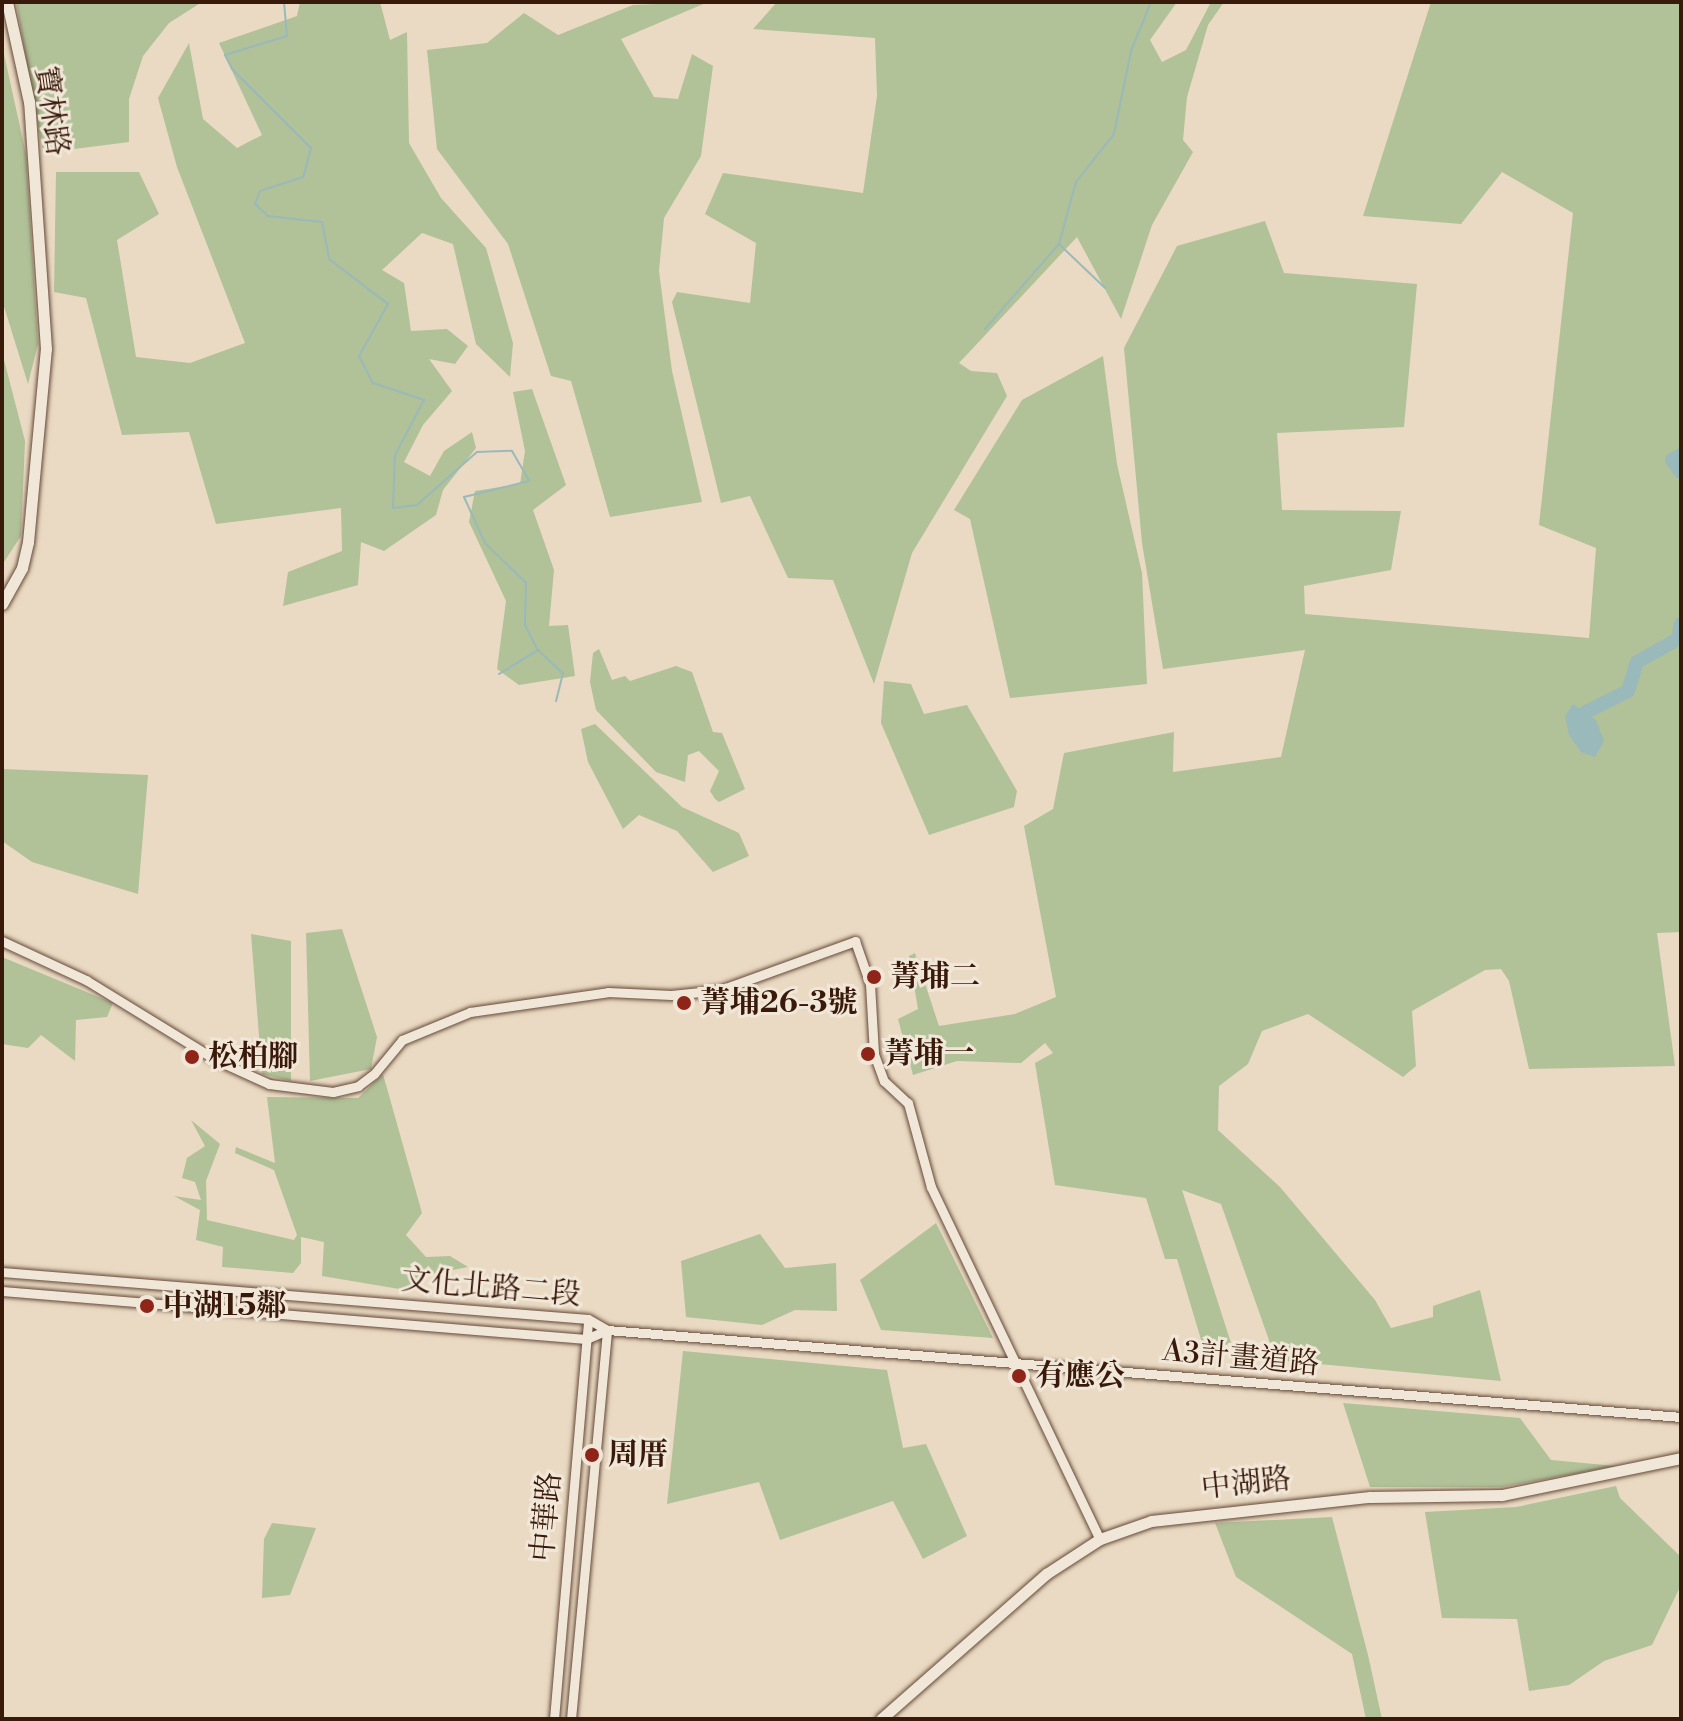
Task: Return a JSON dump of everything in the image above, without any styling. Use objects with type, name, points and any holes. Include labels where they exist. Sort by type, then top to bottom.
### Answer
[{"type":"main road","name":"寶林路","points":[[2,604],[22,568],[28,542],[46,349],[29,102],[7,2]]},
{"type":"main road","name":"中湖路","points":[[881,1719],[1046,1574],[1100,1539],[1187,1514],[1370,1497],[1502,1495],[1637,1471],[1681,1458]]},
{"type":"street","points":[[2,941],[86,980],[216,1060],[269,1084],[333,1092],[358,1086],[374,1074],[402,1040],[470,1012],[608,992],[671,995],[720,990],[855,941],[870,984],[874,1054],[884,1081],[908,1103],[931,1187],[1100,1539]]},
{"type":"street","name":"文化北路二段","points":[[2,1272],[588,1319],[607,1330]]},
{"type":"street","name":"文化北路二段","points":[[2,1291],[586,1339],[607,1330]]},
{"type":"street","name":"中華路","points":[[554,1719],[588,1319]]},
{"type":"street","name":"A3計畫道路","points":[[607,1330],[1681,1417]]},
{"type":"street","name":"中華路","points":[[571,1719],[607,1330]]},
{"type":"green space","points":[[16,2],[202,2],[169,23],[143,56],[129,99],[129,142],[43,153]]},
{"type":"green space","points":[[300,2],[380,2],[390,40],[407,32],[409,143],[441,198],[486,248],[513,343],[510,377],[476,344],[453,244],[422,233],[382,270],[404,283],[411,331],[447,329],[468,346],[455,364],[429,359],[452,391],[423,425],[404,462],[430,476],[444,451],[472,432],[476,448],[443,490],[436,515],[384,551],[361,542],[358,585],[283,606],[288,572],[342,551],[341,508],[216,524],[189,432],[122,435],[86,298],[54,292],[56,172],[139,172],[159,214],[117,240],[136,357],[190,363],[245,343],[177,167],[158,98],[189,43],[203,119],[237,148],[262,135],[219,43],[297,16]]},
{"type":"green space","points":[[708,2],[621,39],[654,97],[678,99],[692,54],[713,66],[701,156],[664,218],[659,271],[672,371],[702,502],[610,517],[571,381],[551,376],[508,244],[437,149],[427,50],[487,43],[524,13],[558,35],[633,5]]},
{"type":"green space","points":[[777,2],[1177,2],[1150,40],[1162,62],[1186,50],[1211,2],[1224,2],[1208,25],[1187,97],[1183,140],[1193,152],[1152,225],[1121,319],[1077,237],[959,363],[971,371],[997,373],[1007,396],[912,553],[874,684],[833,580],[788,578],[750,496],[721,503],[672,302],[677,292],[750,303],[756,243],[705,214],[723,173],[863,193],[877,96],[875,38],[753,29]]},
{"type":"green space","points":[[1431,2],[1681,2],[1681,932],[1657,933],[1675,1066],[1529,1069],[1509,981],[1501,969],[1485,970],[1412,1011],[1416,1066],[1403,1077],[1308,1014],[1262,1031],[1248,1064],[1219,1086],[1218,1130],[1280,1187],[1375,1300],[1391,1328],[1433,1317],[1433,1306],[1480,1290],[1501,1381],[1276,1360],[1221,1204],[1182,1190],[1231,1343],[1205,1353],[1177,1259],[1165,1259],[1146,1198],[1055,1185],[1035,1063],[1053,1053],[1045,1043],[1021,1063],[957,1061],[913,1075],[898,1019],[918,1009],[909,956],[915,953],[939,1026],[1015,1014],[1056,997],[1024,826],[1053,809],[1064,753],[1174,732],[1173,772],[1281,757],[1305,650],[1163,669],[1142,543],[1124,348],[1177,246],[1265,221],[1284,273],[1417,284],[1404,427],[1277,433],[1282,510],[1401,511],[1391,570],[1304,586],[1305,614],[1589,638],[1596,548],[1539,525],[1573,213],[1502,172],[1461,224],[1363,216]]},
{"type":"green space","points":[[2,45],[26,154],[38,344],[28,384],[2,300]]},
{"type":"green space","points":[[2,352],[25,441],[21,536],[2,565]]},
{"type":"green space","points":[[1103,356],[1117,464],[1142,573],[1147,684],[1010,698],[970,519],[954,510],[1022,400]]},
{"type":"green space","points":[[532,389],[566,485],[533,510],[554,570],[549,626],[568,625],[575,676],[519,685],[497,669],[506,601],[469,522],[475,491],[520,484],[525,451],[513,392]]},
{"type":"green space","points":[[599,649],[612,680],[625,676],[630,681],[676,666],[692,672],[713,732],[722,733],[745,789],[719,802],[715,799],[710,791],[719,771],[699,751],[688,755],[685,782],[656,772],[596,710],[590,682],[593,653]]},
{"type":"green space","points":[[884,681],[911,684],[924,714],[967,705],[1017,791],[1014,807],[929,835],[881,723]]},
{"type":"green space","points":[[595,724],[682,807],[739,833],[749,856],[713,872],[677,831],[639,815],[623,829],[588,762],[581,729]]},
{"type":"green space","points":[[2,769],[148,775],[138,894],[32,862],[2,841]]},
{"type":"green space","points":[[342,929],[377,1037],[371,1069],[310,1081],[306,933]]},
{"type":"green space","points":[[251,934],[291,941],[291,1081],[262,1074]]},
{"type":"green space","points":[[2,957],[113,1003],[107,1017],[76,1020],[75,1061],[41,1035],[28,1048],[2,1044]]},
{"type":"green space","points":[[383,1074],[422,1213],[406,1235],[426,1257],[450,1256],[468,1267],[423,1276],[411,1291],[322,1276],[324,1242],[301,1237],[301,1263],[293,1273],[222,1267],[223,1247],[196,1240],[200,1210],[174,1196],[201,1200],[195,1182],[182,1178],[187,1158],[205,1146],[191,1120],[220,1144],[206,1181],[207,1220],[294,1240],[297,1235],[274,1170],[235,1153],[236,1147],[275,1163],[267,1097],[358,1098]]},
{"type":"green space","points":[[936,1223],[993,1338],[881,1330],[860,1280]]},
{"type":"green space","points":[[760,1234],[785,1268],[836,1263],[837,1311],[795,1310],[762,1325],[686,1317],[681,1261]]},
{"type":"green space","points":[[683,1351],[887,1370],[903,1448],[926,1444],[967,1536],[923,1559],[893,1501],[780,1540],[759,1482],[667,1504]]},
{"type":"green space","points":[[1343,1403],[1520,1418],[1551,1460],[1616,1466],[1502,1487],[1370,1487]]},
{"type":"green space","points":[[1616,1486],[1620,1498],[1681,1557],[1681,1585],[1652,1645],[1604,1661],[1569,1685],[1529,1691],[1517,1619],[1442,1618],[1425,1512],[1516,1507]]},
{"type":"green space","points":[[1332,1517],[1382,1719],[1366,1719],[1352,1654],[1236,1577],[1215,1523]]},
{"type":"green space","points":[[272,1523],[316,1528],[290,1595],[262,1598],[264,1539]]},
{"type":"water","points":[[1573,704],[1596,720],[1604,741],[1595,757],[1581,752],[1569,735],[1565,716]]},
{"type":"waterway","points":[[284,2],[287,36],[225,55],[232,69],[311,148],[303,177],[260,191],[255,204],[268,216],[322,222],[329,259],[388,304],[359,356],[373,383],[424,400],[395,455],[393,508],[417,505],[477,452],[512,451],[529,481],[464,497],[485,543],[526,583],[525,625],[538,650],[563,673],[556,701]]},
{"type":"waterway","points":[[985,329],[1059,244],[1076,182],[1114,134],[1131,51],[1151,2]]},
{"type":"waterway","points":[[1060,245],[1105,288]]},
{"type":"waterway","points":[[1681,455],[1672,460],[1681,472]]},
{"type":"waterway","points":[[1586,712],[1628,691],[1637,662],[1678,639],[1681,624]]},
{"type":"waterway","points":[[499,674],[538,650]]},
{"type":"place","name":"菁埔二","points":[[874,977]]},
{"type":"place","name":"菁埔26-3號","points":[[684,1003]]},
{"type":"place","name":"菁埔一","points":[[868,1054]]},
{"type":"place","name":"松柏腳","points":[[192,1057]]},
{"type":"place","name":"中湖15鄰","points":[[147,1306]]},
{"type":"place","name":"有應公","points":[[1019,1376]]},
{"type":"place","name":"周厝","points":[[592,1455]]}]
